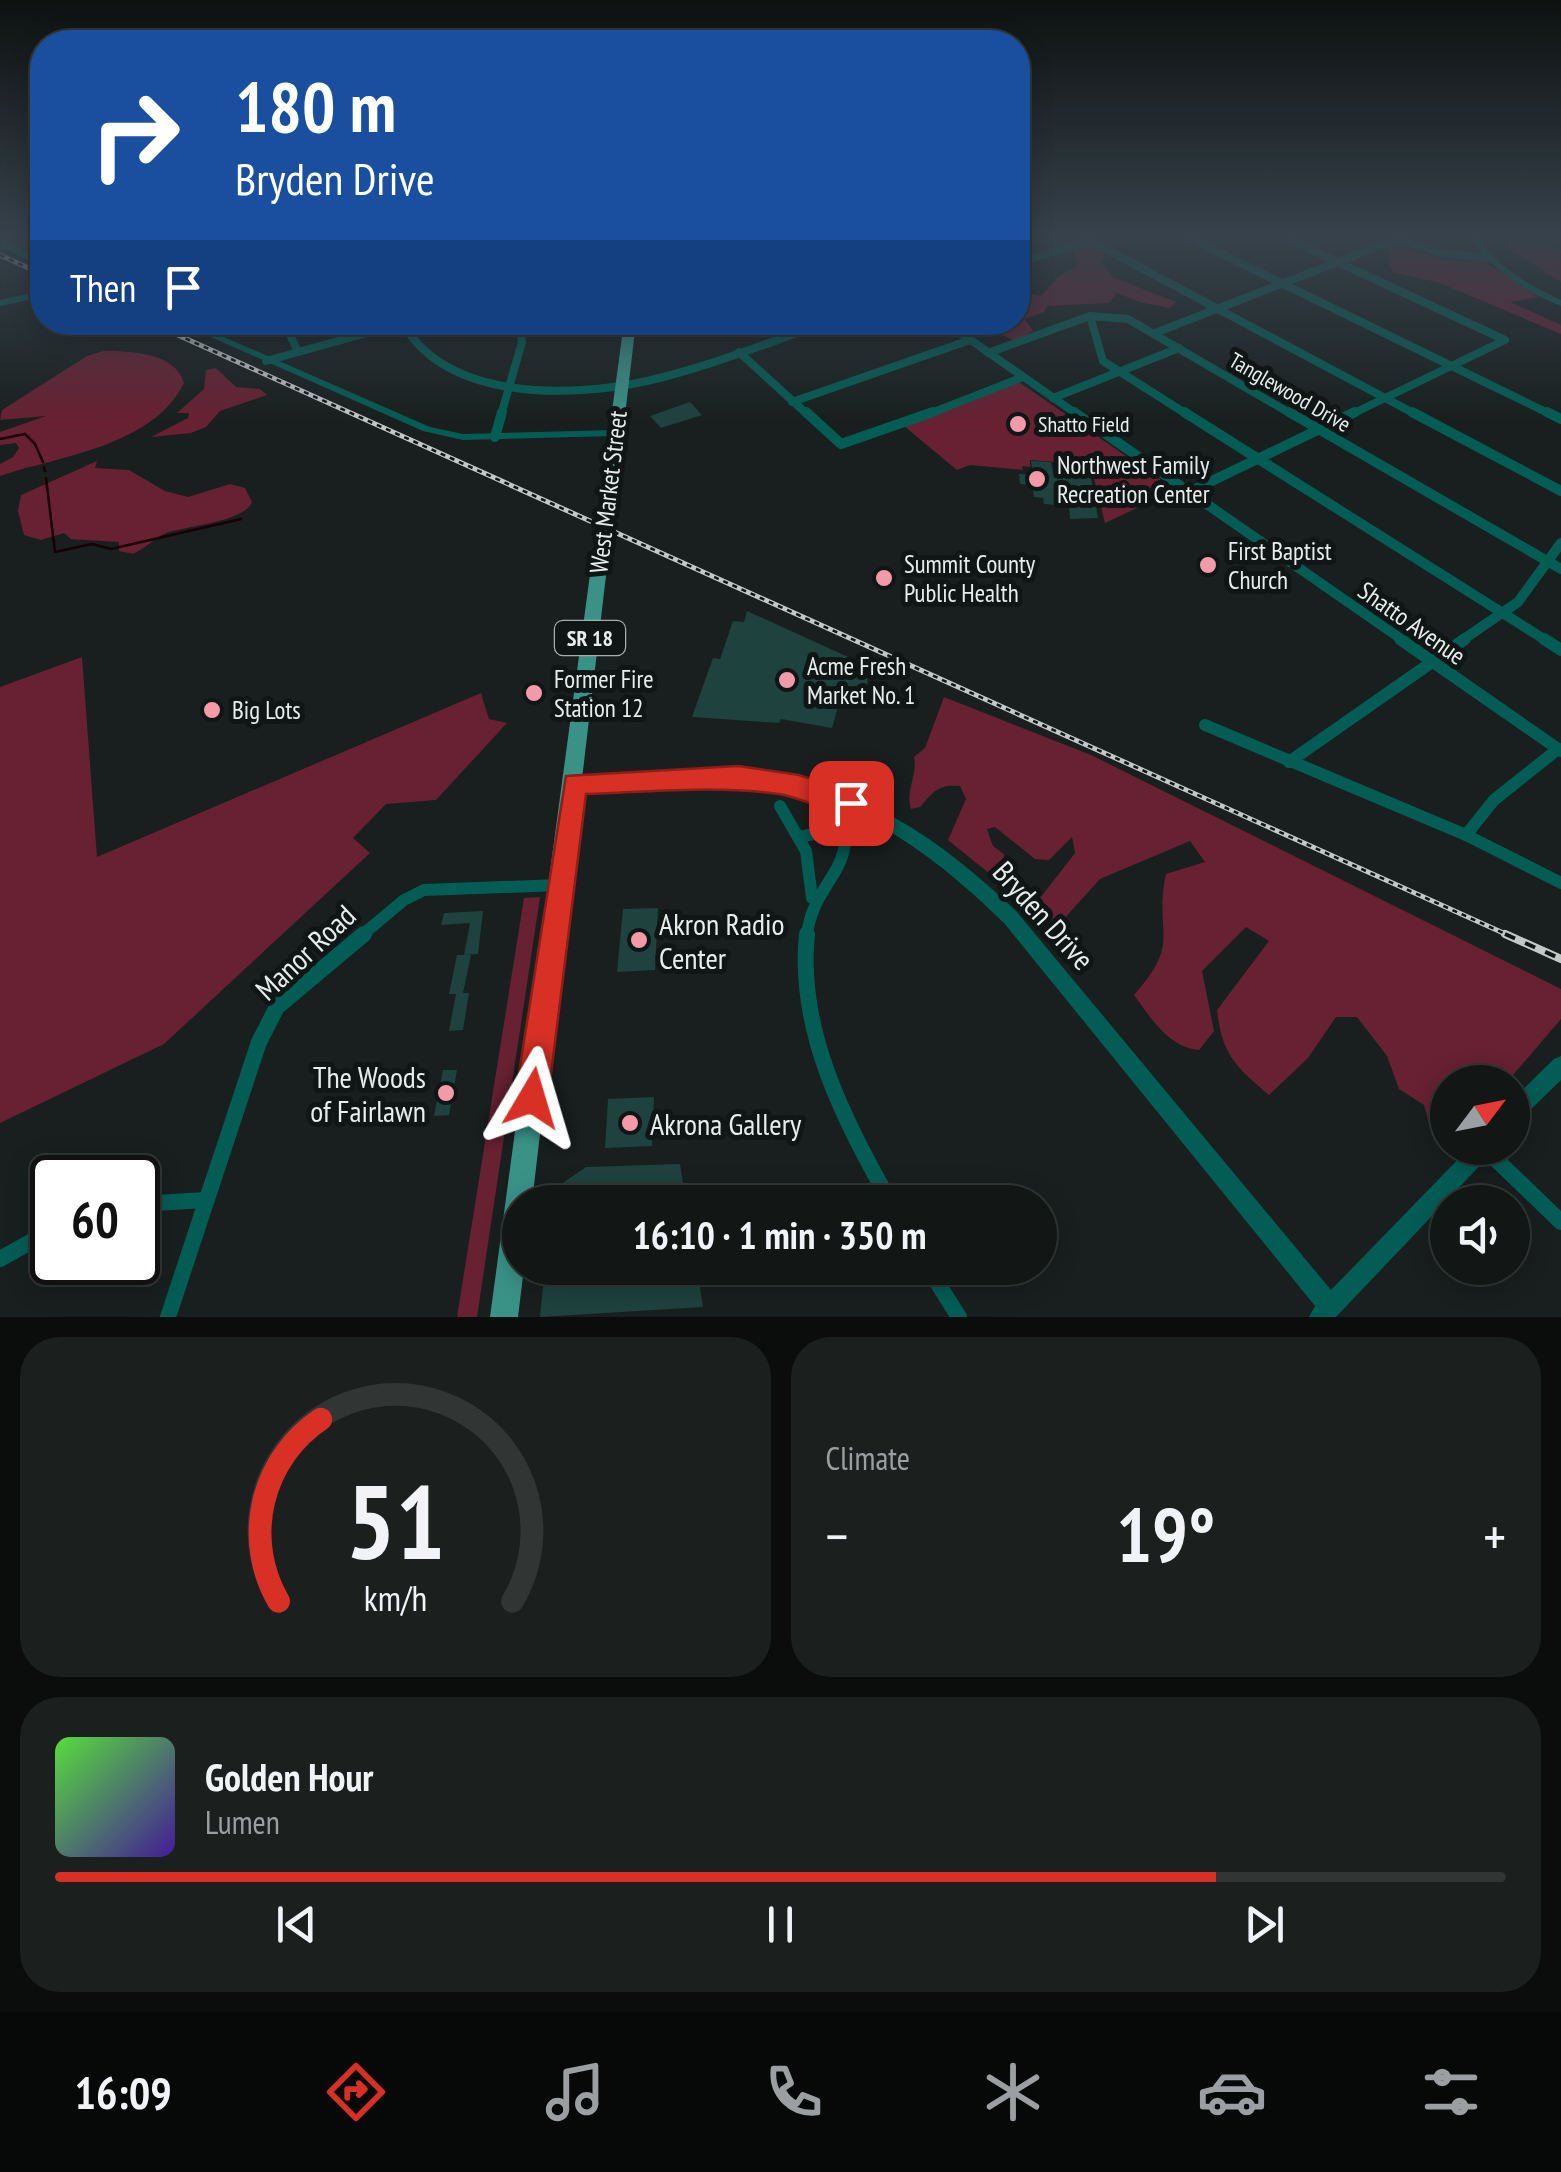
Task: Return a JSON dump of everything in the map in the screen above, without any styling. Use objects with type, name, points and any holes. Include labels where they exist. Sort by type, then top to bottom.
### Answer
[{"type":"main road","name":"West Market Street","points":[[504,1317],[575,784],[628,335]]},
{"type":"street","points":[[1201,299],[1561,491]]},
{"type":"street","points":[[1155,333],[1242,299]]},
{"type":"street","points":[[1314,299],[1561,420]]},
{"type":"street","points":[[1189,492],[1505,339],[1419,299]]},
{"type":"street","points":[[988,353],[1090,316],[1098,355],[1119,372],[1561,650]]},
{"type":"street","name":"Tanglewood Drive","points":[[1090,316],[1120,316],[1155,333],[1561,568]]},
{"type":"street","points":[[209,335],[426,429],[463,437],[615,433]]},
{"type":"street","points":[[290,335],[298,352]]},
{"type":"street","points":[[266,361],[360,335]]},
{"type":"street","points":[[411,335],[432,359],[508,387],[622,385],[790,335]]},
{"type":"street","points":[[495,437],[521,335]]},
{"type":"street","name":"Shatto Avenue","points":[[963,335],[1559,750]]},
{"type":"street","points":[[792,402],[970,340]]},
{"type":"street","points":[[1053,398],[1179,348]]},
{"type":"street","points":[[738,352],[833,440],[848,444],[1023,377]]},
{"type":"street","points":[[1289,762],[1502,613],[1526,593],[1545,559],[1561,542]]},
{"type":"street","points":[[1205,725],[1466,836],[1561,883]]},
{"type":"street","points":[[1466,836],[1494,800],[1559,750]]},
{"type":"street","name":"Bryden Drive","points":[[575,784],[738,777],[772,780],[874,813],[939,852],[1010,917],[1331,1313]]},
{"type":"street","points":[[780,806],[800,837],[813,878],[806,950],[812,1029],[841,1109],[881,1185]]},
{"type":"street","points":[[800,837],[822,830],[837,834],[845,842],[846,854],[812,900]]},
{"type":"street","name":"Manor Road","points":[[168,1317],[261,1038],[277,1007],[404,900],[424,890],[559,885]]},
{"type":"street","points":[[1530,1096],[1561,1066]]},
{"type":"street","points":[[1331,1313],[1468,1165]]},
{"type":"street","points":[[1502,1165],[1561,1222]]},
{"type":"street","points":[[160,1203],[206,1200]]},
{"type":"street","points":[[0,1259],[30,1242]]},
{"type":"street","points":[[939,1285],[959,1317]]},
{"type":"shaded area","points":[[1030,299],[1112,299],[1109,303],[1047,306],[1044,312],[1030,317]]},
{"type":"shaded area","points":[[1134,299],[1176,302],[1170,308]]},
{"type":"shaded area","points":[[1479,299],[1524,299],[1510,302],[1561,325],[1561,334]]},
{"type":"shaded area","points":[[1002,335],[1026,335],[1015,341]]},
{"type":"shaded area","points":[[103,351],[162,359],[179,373],[184,383],[170,404],[128,435],[0,476],[0,464],[13,457],[19,448],[16,443],[0,445],[0,432],[46,416],[0,420],[2,410],[87,356]]},
{"type":"shaded area","points":[[216,368],[236,387],[260,389],[267,395],[220,411],[206,427],[191,433],[151,437],[188,418],[189,413],[177,413],[204,389],[206,370]]},
{"type":"shaded area","points":[[1019,382],[1175,490],[1105,523],[1094,478],[1064,476],[1071,471],[1059,469],[1058,462],[1030,460],[1030,467],[1022,466],[1023,470],[970,465],[957,470],[904,426]]},
{"type":"shaded area","points":[[97,461],[95,468],[129,470],[165,491],[188,497],[230,484],[245,488],[252,502],[227,519],[166,533],[133,554],[119,551],[119,542],[71,539],[64,533],[41,540],[24,535],[18,511],[21,495]]},
{"type":"shaded area","points":[[82,657],[97,857],[481,693],[489,719],[507,723],[436,800],[386,804],[353,838],[370,853],[164,1044],[0,1123],[0,687]]},
{"type":"shaded area","points":[[944,697],[1091,755],[1561,989],[1561,1019],[1522,1065],[1430,1065],[1430,1128],[1424,1105],[1399,1089],[1387,1056],[1357,1017],[1336,1017],[1308,1058],[1269,1095],[1232,1059],[1217,1010],[1269,941],[1246,927],[1202,971],[1214,1031],[1199,1050],[1169,1038],[1134,995],[1158,961],[1162,948],[1166,874],[1205,862],[1190,841],[1100,879],[1052,932],[1034,923],[1030,911],[1075,853],[1072,837],[1049,860],[1035,859],[995,827],[987,829],[993,846],[1004,854],[1002,873],[995,878],[948,840],[966,799],[960,786],[941,788],[920,807],[911,809],[914,757],[925,748]]},
{"type":"shaded area","points":[[540,897],[477,1317],[457,1317],[524,898]]},
{"type":"building","points":[[690,402],[702,415],[661,428],[650,416]]},
{"type":"building","points":[[1031,461],[1051,462],[1054,478],[1091,478],[1098,518],[1070,519],[1069,506],[1044,504],[1043,498],[1034,497],[1032,485],[1020,484],[1019,474],[1033,475]]},
{"type":"building","name":"Acme Fresh Market No. 1","points":[[747,611],[870,667],[865,697],[842,693],[832,728],[781,719],[779,723],[692,717],[713,658],[720,659],[733,621],[744,622]]},
{"type":"building","name":"Akron Radio Center","points":[[658,908],[655,970],[617,972],[623,909]]},
{"type":"building","points":[[483,911],[478,954],[464,955],[470,923],[441,925],[444,913]]},
{"type":"building","points":[[457,955],[471,955],[463,993],[469,993],[463,1030],[449,1031],[456,994],[449,994]]},
{"type":"building","name":"The Woods of Fairlawn","points":[[443,1070],[457,1070],[449,1115],[434,1116]]},
{"type":"building","name":"Akrona Gallery","points":[[654,1097],[652,1146],[605,1148],[608,1099]]},
{"type":"building","points":[[680,1164],[683,1185],[562,1185],[586,1167]]},
{"type":"building","points":[[543,1285],[700,1285],[703,1307],[540,1317]]},
{"type":"waterway","points":[[0,439],[25,434],[35,444],[43,462]]},
{"type":"waterway","points":[[44,467],[45,471]]},
{"type":"waterway","points":[[46,478],[55,552],[92,544],[111,549],[241,519]]},
{"type":"railway","points":[[178,335],[1510,936]]},
{"type":"railway","points":[[1505,934],[1561,959]]},
{"type":"place","name":"Shatto Field","points":[[1018,424]]},
{"type":"place","name":"Northwest Family Recreation Center","points":[[1037,479]]},
{"type":"place","name":"First Baptist Church","points":[[1208,565]]},
{"type":"place","name":"Summit County Public Health","points":[[884,578]]},
{"type":"place","name":"Acme Fresh Market No. 1","points":[[787,680]]},
{"type":"place","name":"Former Fire Station 12","points":[[534,693]]},
{"type":"place","name":"Big Lots","points":[[212,710]]},
{"type":"place","name":"Akron Radio Center","points":[[639,940]]},
{"type":"place","name":"The Woods of Fairlawn","points":[[446,1093]]},
{"type":"place","name":"Akrona Gallery","points":[[630,1123]]},
{"type":"route","points":[[532,1098],[575,784],[738,777],[799,786],[851,803]]}]
